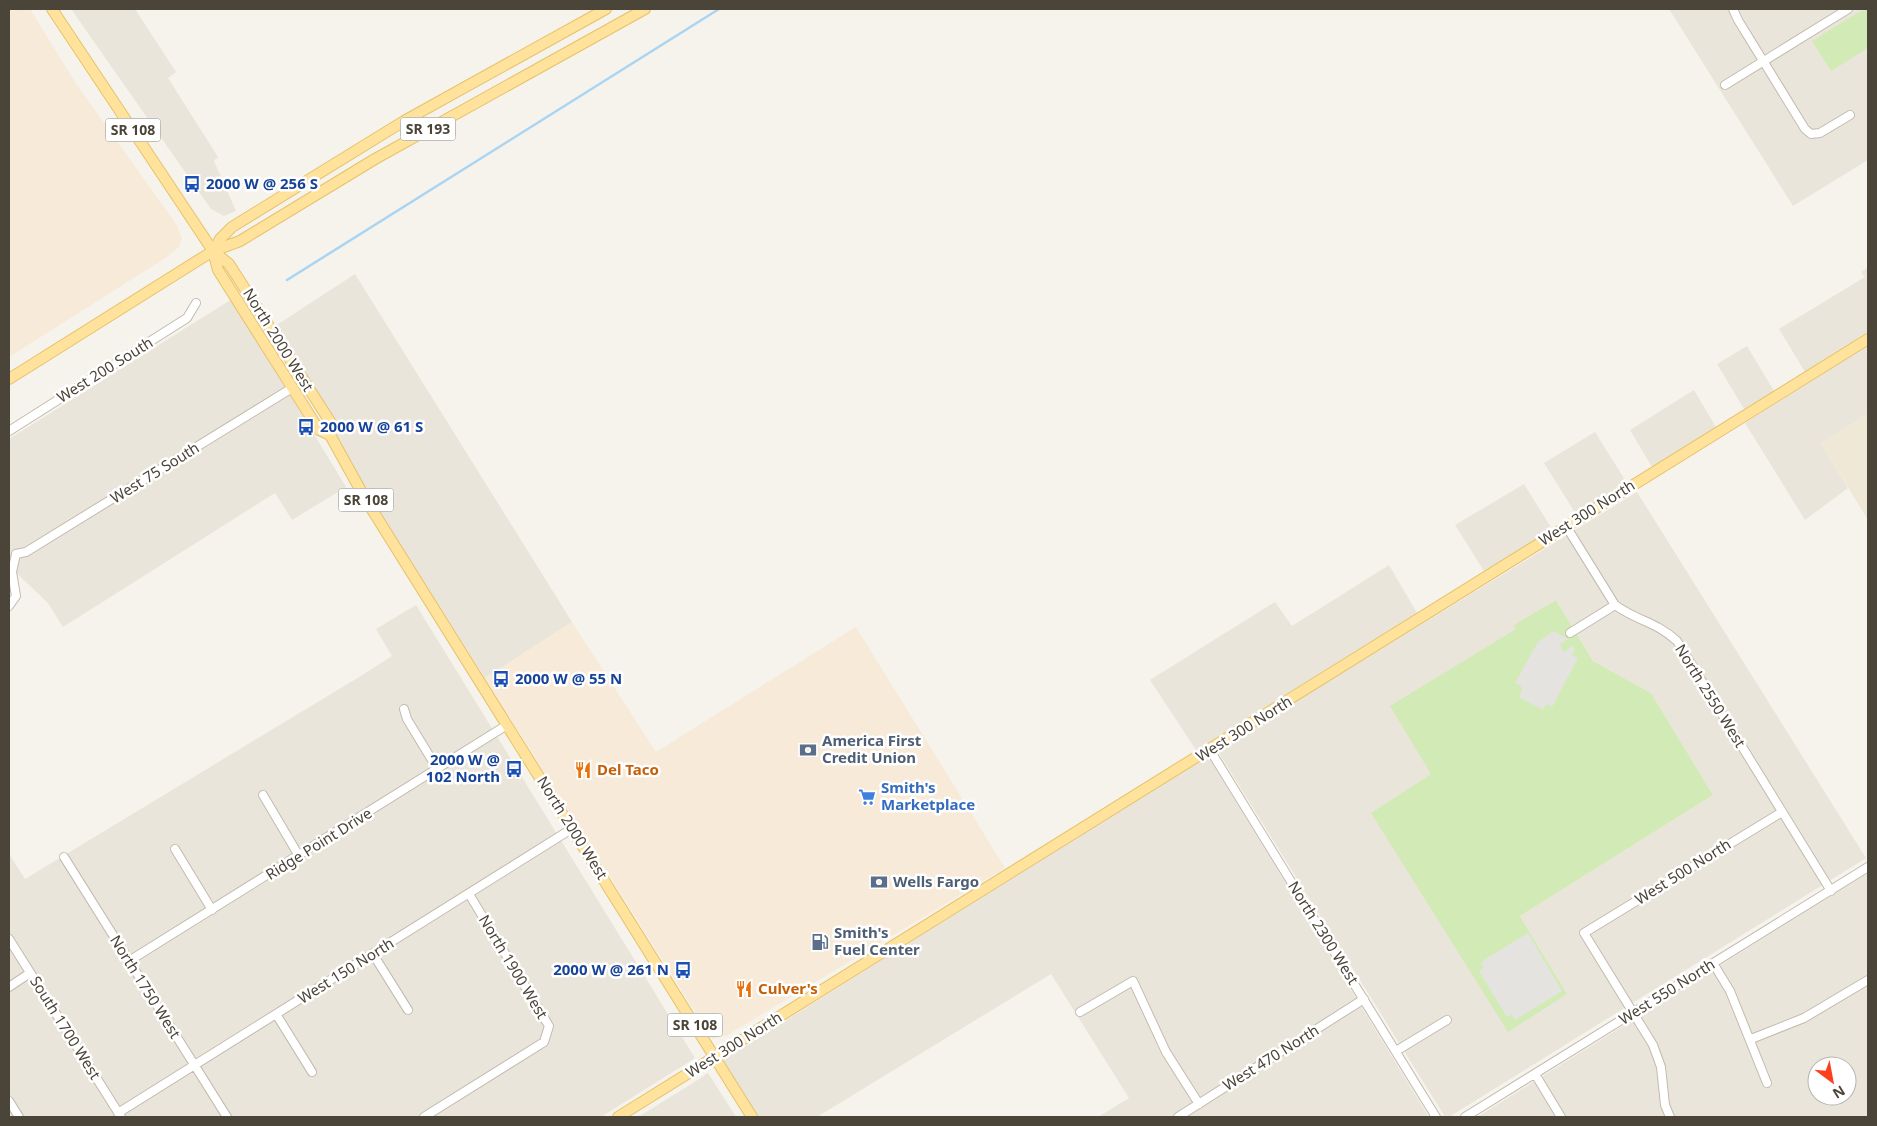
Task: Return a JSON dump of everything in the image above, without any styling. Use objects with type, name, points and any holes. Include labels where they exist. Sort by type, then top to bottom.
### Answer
[{"type":"main road","name":"North 2000 West","points":[[52,9],[213,251],[229,264],[247,291],[330,423],[330,435],[366,500],[573,828],[752,1117]]},
{"type":"main road","name":"SR 193","points":[[213,251],[220,239],[232,226],[404,121],[606,9]]},
{"type":"main road","name":"SR 193","points":[[9,379],[213,251],[240,241],[383,154],[645,9]]},
{"type":"main road","name":"North 2000 West","points":[[213,251],[218,270],[292,388],[319,430],[330,435]]},
{"type":"main road","name":"West 300 North","points":[[618,1117],[1868,339]]},
{"type":"street","points":[[1733,9],[1805,129],[1811,134],[1820,133],[1850,115]]},
{"type":"street","points":[[1725,85],[1848,9]]},
{"type":"street","name":"West 200 South","points":[[9,431],[188,318],[196,303]]},
{"type":"street","name":"West 75 South","points":[[12,552],[26,552],[292,388]]},
{"type":"street","points":[[1566,526],[1615,606],[1570,633]]},
{"type":"street","points":[[9,606],[16,596],[12,572],[12,552]]},
{"type":"street","name":"North 2550 West","points":[[1615,606],[1627,614],[1653,622],[1677,641],[1830,891]]},
{"type":"street","points":[[404,709],[407,719],[438,770]]},
{"type":"street","name":"Ridge Point Drive","points":[[129,961],[438,770],[507,725]]},
{"type":"street","name":"North 2300 West","points":[[1210,750],[1436,1117]]},
{"type":"street","points":[[263,795],[299,856]]},
{"type":"street","name":"West 500 North","points":[[1633,1012],[1584,933],[1782,812]]},
{"type":"street","name":"West 150 North","points":[[119,1115],[573,828]]},
{"type":"street","points":[[175,850],[212,910]]},
{"type":"street","name":"North 1750 West","points":[[64,857],[226,1117]]},
{"type":"street","name":"West 550 North","points":[[1466,1117],[1868,867]]},
{"type":"street","name":"North 1900 West","points":[[424,1117],[544,1042],[549,1026],[469,894]]},
{"type":"street","name":"South 1700 West","points":[[9,939],[119,1115]]},
{"type":"street","points":[[373,954],[408,1010]]},
{"type":"street","points":[[1714,963],[1730,991],[1751,1039],[1767,1083]]},
{"type":"street","points":[[9,987],[30,973]]},
{"type":"street","points":[[1751,1039],[1804,1018],[1868,980]]},
{"type":"street","points":[[1080,1012],[1133,981],[1166,1052],[1199,1104]]},
{"type":"street","name":"West 470 North","points":[[1178,1117],[1364,999]]},
{"type":"street","points":[[1633,1012],[1653,1044],[1661,1067],[1665,1105],[1670,1117]]},
{"type":"street","points":[[276,1014],[312,1072]]},
{"type":"street","points":[[1396,1051],[1447,1020]]},
{"type":"street","points":[[1534,1074],[1562,1117]]},
{"type":"street","points":[[9,1101],[19,1117]]},
{"type":"shaded area","points":[[9,9],[30,9],[75,82],[176,224],[182,238],[179,247],[167,257],[9,357]]},
{"type":"shaded area","points":[[71,9],[135,9],[176,72],[168,78],[218,157],[214,161],[236,211],[224,216],[211,209]]},
{"type":"shaded area","points":[[1669,9],[1868,9],[1868,160],[1793,206]]},
{"type":"shaded area","points":[[1868,267],[1868,332],[1805,372],[1779,329],[1865,277],[1861,272]]},
{"type":"shaded area","points":[[355,274],[572,622],[485,678],[266,332]]},
{"type":"shaded area","points":[[232,299],[346,487],[292,520],[275,493],[63,627],[48,603],[9,566],[9,439]]},
{"type":"shaded area","points":[[1868,345],[1868,414],[1821,443],[1848,488],[1805,520],[1745,423]]},
{"type":"shaded area","points":[[1747,346],[1774,391],[1744,409],[1717,364]]},
{"type":"shaded area","points":[[1694,390],[1716,427],[1652,467],[1630,430]]},
{"type":"shaded area","points":[[1868,414],[1868,520],[1821,443]]},
{"type":"shaded area","points":[[1595,432],[1627,483],[1576,514],[1544,463]]},
{"type":"shaded area","points":[[1524,484],[1552,529],[1484,571],[1455,525]]},
{"type":"shaded area","points":[[1637,492],[1866,858],[1449,1117],[1445,1117],[1217,750]],"holes":[[[1556,600],[1593,661],[1651,693],[1713,795],[1520,916],[1567,994],[1372,813],[1431,774],[1516,629],[1515,625]]]},
{"type":"shaded area","points":[[1389,565],[1417,613],[1196,750],[1150,680],[1275,602],[1292,626]]},
{"type":"shaded area","points":[[416,605],[695,1058],[601,1117],[9,1117],[9,854],[25,879],[364,674],[392,656],[376,629]]},
{"type":"shaded area","points":[[572,622],[656,752],[856,627],[1005,868],[726,1036],[712,1039],[485,678]]},
{"type":"shaded area","points":[[1554,631],[1568,639],[1560,644],[1564,653],[1571,646],[1575,649],[1572,655],[1578,658],[1552,707],[1546,704],[1543,710],[1519,697],[1522,690],[1521,686],[1515,683],[1538,642]]},
{"type":"shaded area","points":[[1207,755],[1429,1117],[1098,1117],[1129,1098],[1051,974],[817,1117],[754,1117],[720,1062]]},
{"type":"shaded area","points":[[1868,873],[1868,1117],[1477,1117]]},
{"type":"shaded area","points":[[1528,933],[1562,991],[1515,1020],[1512,1014],[1507,1017],[1479,971],[1484,968],[1481,962]]},
{"type":"shaded area","points":[[708,1073],[736,1117],[638,1117],[693,1083]]},
{"type":"green space","points":[[1868,9],[1868,48],[1831,71],[1812,41],[1859,12]]},
{"type":"green space","points":[[1556,600],[1593,661],[1651,693],[1713,795],[1520,916],[1567,994],[1508,1032],[1371,813],[1431,774],[1390,706],[1516,629],[1514,625]]},
{"type":"waterway","points":[[287,280],[719,9]]},
{"type":"place","name":"2000 W @ 256 S","points":[[192,184]]},
{"type":"place","name":"2000 W @ 61 S","points":[[306,427]]},
{"type":"place","name":"2000 W @ 55 N","points":[[501,679]]},
{"type":"place","name":"America First Credit Union","points":[[808,750]]},
{"type":"place","name":"2000 W @ 102 North","points":[[514,769]]},
{"type":"place","name":"Del Taco","points":[[583,770]]},
{"type":"place","name":"Smith's Marketplace","points":[[867,797]]},
{"type":"place","name":"Wells Fargo","points":[[879,882]]},
{"type":"place","name":"Smith's Fuel Center","points":[[820,942]]},
{"type":"place","name":"2000 W @ 261 N","points":[[683,970]]},
{"type":"place","name":"Culver's","points":[[744,989]]}]
